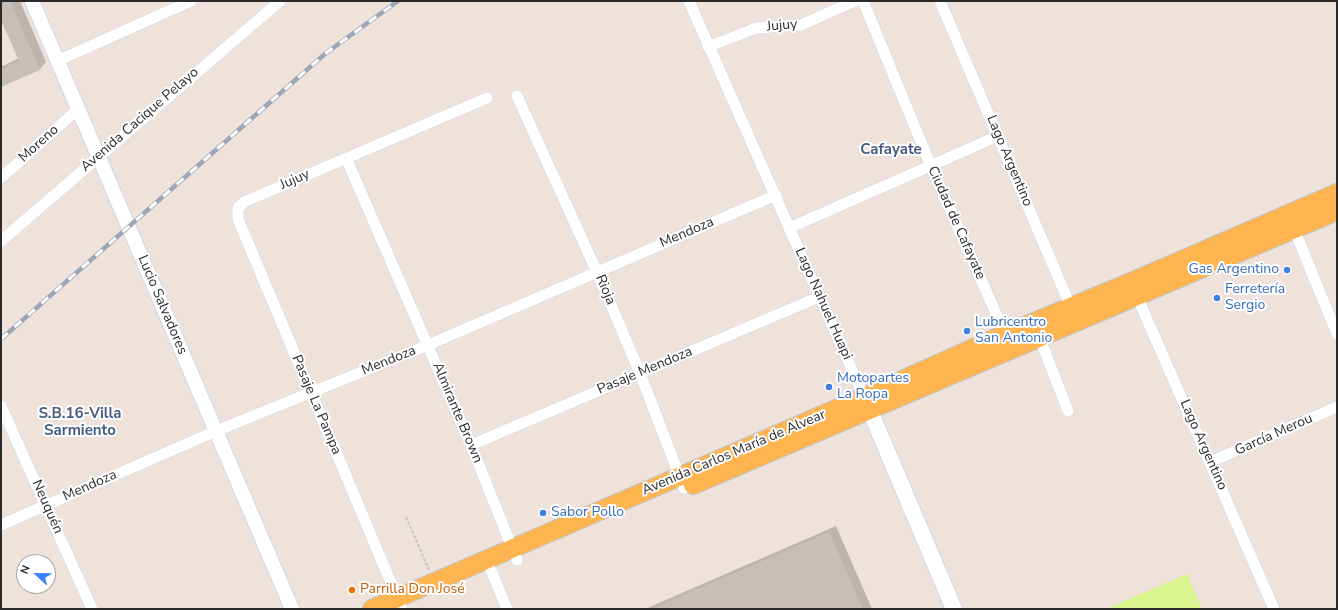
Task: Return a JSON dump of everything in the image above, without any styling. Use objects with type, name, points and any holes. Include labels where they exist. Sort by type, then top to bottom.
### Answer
[{"type":"main road","name":"Avenida Carlos María de Alvear","points":[[867,404],[1005,334],[1075,314],[1291,222],[1337,193]]},
{"type":"main road","name":"Avenida Carlos María de Alvear","points":[[1291,222],[1337,211]]},
{"type":"main road","name":"Avenida Carlos María de Alvear","points":[[401,605],[434,582],[515,554],[867,404],[1040,339],[1075,314]]},
{"type":"main road","name":"Lago Nahuel Huapi","points":[[867,404],[954,609]]},
{"type":"main road","name":"Avenida Carlos María de Alvear","points":[[372,609],[401,605],[491,570],[515,554]]},
{"type":"street","name":"Lucio Salvadores","points":[[32,1],[292,609]]},
{"type":"street","points":[[57,61],[191,1]]},
{"type":"street","name":"Avenida Cacique Pelayo","points":[[1,241],[280,1]]},
{"type":"street","name":"Lago Nahuel Huapi","points":[[689,1],[708,47],[776,195],[819,297],[867,404]]},
{"type":"street","name":"Jujuy","points":[[708,47],[756,28],[802,25],[855,1]]},
{"type":"street","name":"Ciudad de Cafayate","points":[[863,1],[931,166],[1005,334]]},
{"type":"street","name":"Lago Argentino","points":[[940,1],[1075,314]]},
{"type":"street","name":"Rioja","points":[[517,96],[597,272],[640,373],[682,483]]},
{"type":"street","name":"Jujuy","points":[[244,202],[487,98]]},
{"type":"street","name":"Moreno","points":[[1,178],[78,109]]},
{"type":"street","points":[[789,228],[998,136]]},
{"type":"street","name":"Almirante Brown","points":[[346,158],[471,445],[515,554]]},
{"type":"street","name":"Mendoza","points":[[1,525],[216,431],[428,345],[776,195]]},
{"type":"street","name":"Pasaje La Pampa","points":[[244,202],[238,208],[238,219],[401,605]]},
{"type":"street","points":[[1291,222],[1337,334]]},
{"type":"street","name":"Lago Argentino","points":[[1134,289],[1274,609]]},
{"type":"street","name":"Pasaje Mendoza","points":[[471,445],[819,297]]},
{"type":"street","points":[[1040,339],[1068,411]]},
{"type":"street","name":"Neuquén","points":[[1,406],[92,609]]},
{"type":"street","name":"García Merou","points":[[1210,462],[1337,407]]},
{"type":"street","points":[[491,570],[507,609]]},
{"type":"path","points":[[406,517],[434,582]]},
{"type":"green space","points":[[1187,574],[1202,609],[1106,609]]},
{"type":"building","points":[[1,1],[10,1],[40,70],[1,87],[1,69],[19,61],[1,20]]},
{"type":"building","points":[[829,532],[863,609],[652,609]]},
{"type":"railway","points":[[1,339],[326,53],[398,1]]},
{"type":"place","name":"Gas Argentino","points":[[1287,270]]},
{"type":"place","name":"Ferretería Sergio","points":[[1217,298]]},
{"type":"place","name":"Lubricentro San Antonio","points":[[967,331]]},
{"type":"place","name":"Motopartes La Ropa","points":[[829,387]]},
{"type":"place","name":"Sabor Pollo","points":[[543,513]]},
{"type":"place","name":"Parrilla Don José","points":[[352,590]]},
{"type":"district","name":"Cafayate","points":[[891,150]]},
{"type":"district","name":"S.B.16-Villa Sarmiento","points":[[80,422]]}]
